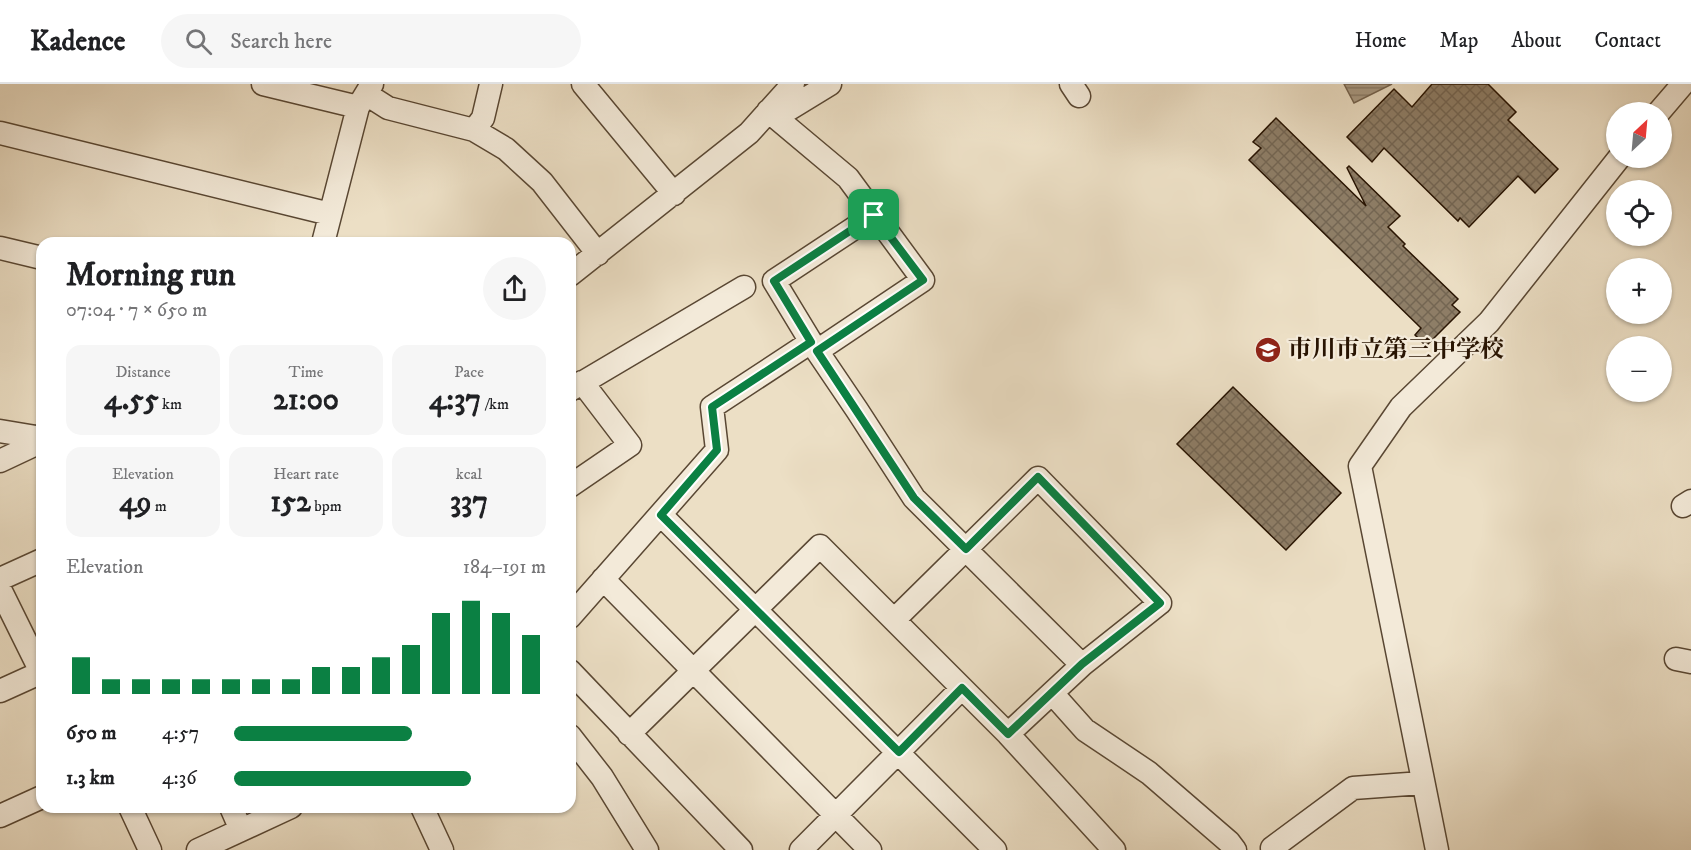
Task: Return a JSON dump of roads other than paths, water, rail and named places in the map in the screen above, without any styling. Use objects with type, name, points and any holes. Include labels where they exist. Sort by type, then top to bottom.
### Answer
[{"type":"street","points":[[263,84],[365,95],[388,108],[474,130],[506,149],[542,182],[598,254]]},
{"type":"street","points":[[474,130],[483,118],[491,84]]},
{"type":"street","points":[[583,84],[674,194]]},
{"type":"street","points":[[576,270],[772,114],[830,84]]},
{"type":"street","points":[[1668,102],[1683,84]]},
{"type":"street","points":[[772,114],[791,85]]},
{"type":"street","points":[[324,237],[365,95]]},
{"type":"street","points":[[576,610],[717,450],[712,407],[923,280],[848,178],[772,114]]},
{"type":"street","points":[[0,133],[330,214]]},
{"type":"street","points":[[1437,850],[1360,466],[1401,407],[1489,322],[1611,168]]},
{"type":"street","points":[[874,215],[774,281],[814,347],[914,498],[1082,664]]},
{"type":"street","points":[[0,248],[36,257]]},
{"type":"street","points":[[576,482],[630,445],[576,386],[744,286]]},
{"type":"street","points":[[0,431],[36,436]]},
{"type":"street","points":[[0,461],[36,442]]},
{"type":"street","points":[[894,620],[1038,477],[1160,603],[1082,664],[1008,734]]},
{"type":"street","points":[[661,515],[995,850]]},
{"type":"street","points":[[628,734],[820,546],[1008,734],[1114,850]]},
{"type":"street","points":[[0,579],[36,563]]},
{"type":"street","points":[[603,579],[870,850]]},
{"type":"street","points":[[0,589],[36,660]]},
{"type":"street","points":[[0,691],[36,675]]},
{"type":"street","points":[[801,850],[962,688]]},
{"type":"street","points":[[1052,693],[1085,730],[1149,773],[1229,842],[1235,850]]},
{"type":"street","points":[[581,696],[628,734],[741,850]]},
{"type":"street","points":[[576,744],[602,777],[647,850]]},
{"type":"street","points":[[1274,850],[1272,848],[1353,789],[1422,783]]},
{"type":"street","points":[[0,816],[36,800]]},
{"type":"street","points":[[133,813],[150,850]]},
{"type":"street","points":[[234,813],[241,830]]},
{"type":"street","points":[[203,849],[278,813]]},
{"type":"street","points":[[425,813],[442,850]]},
{"type":"place","name":"市川市立第三中学校","points":[[1268,350]]}]
